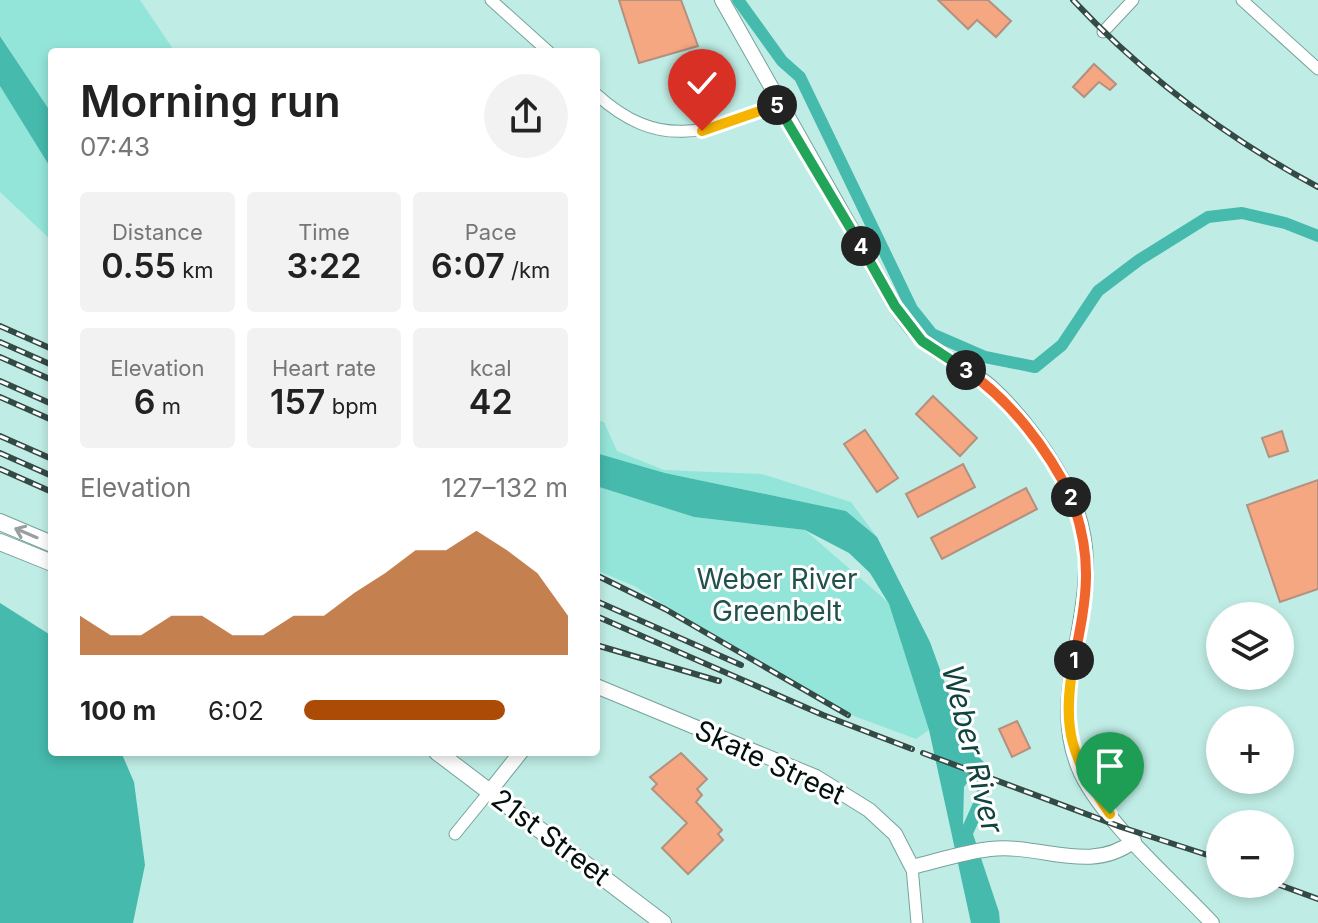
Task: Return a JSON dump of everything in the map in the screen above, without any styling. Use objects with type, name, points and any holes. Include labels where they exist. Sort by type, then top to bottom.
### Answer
[{"type":"main road","points":[[0,522],[48,542]]},
{"type":"main road","points":[[0,542],[48,561]]},
{"type":"main road","name":"21st Street","points":[[442,756],[663,923]]},
{"type":"street","points":[[491,0],[545,48]]},
{"type":"street","points":[[722,0],[895,306],[922,341],[989,385],[1013,411],[1069,493],[1081,523],[1088,563],[1070,683],[1068,726],[1081,773],[1134,841],[1212,923]]},
{"type":"street","points":[[1103,32],[1133,0]]},
{"type":"street","points":[[1242,0],[1318,69]]},
{"type":"street","points":[[600,98],[620,116],[645,128],[673,133],[702,131],[780,104]]},
{"type":"street","name":"Skate Street","points":[[600,688],[816,777],[869,810],[895,834],[912,867],[917,923]]},
{"type":"street","points":[[455,834],[518,756]]},
{"type":"street","points":[[912,867],[992,848],[1098,858],[1120,852],[1134,841]]},
{"type":"green space","points":[[0,0],[140,0],[172,48],[48,48],[48,108],[0,35]]},
{"type":"green space","points":[[0,86],[48,160],[48,237],[0,192]]},
{"type":"green space","name":"Weber River Greenbelt","points":[[600,421],[604,422],[617,451],[664,470],[762,474],[851,502],[877,537],[846,511],[665,473],[600,454]]},
{"type":"green space","name":"Weber River Greenbelt","points":[[600,487],[694,517],[805,530],[889,603],[929,730],[916,739],[824,705],[634,586],[600,572]]},
{"type":"shaded area","points":[[0,36],[48,108],[48,164],[0,86]]},
{"type":"shaded area","points":[[600,454],[665,473],[846,511],[877,537],[930,642],[968,747],[985,763],[988,802],[973,834],[1000,923],[971,923],[929,730],[889,604],[870,573],[849,553],[805,530],[694,517],[600,487]],"holes":[[[976,771],[977,794],[963,825],[964,787]]]},
{"type":"shaded area","points":[[0,603],[48,633],[48,756],[123,756],[134,782],[145,865],[133,923],[0,923]]},
{"type":"building","points":[[619,0],[681,0],[698,46],[639,63]]},
{"type":"building","points":[[938,0],[988,0],[1011,21],[996,37],[977,20],[968,29]]},
{"type":"building","points":[[1094,64],[1116,84],[1110,90],[1099,82],[1084,97],[1073,87]]},
{"type":"building","points":[[933,396],[977,438],[960,456],[916,414]]},
{"type":"building","points":[[865,430],[898,478],[877,492],[844,444]]},
{"type":"building","points":[[1282,431],[1288,451],[1269,457],[1262,438]]},
{"type":"building","points":[[963,464],[975,487],[918,517],[906,494]]},
{"type":"building","points":[[1318,480],[1318,589],[1280,602],[1247,505]]},
{"type":"building","points":[[1026,488],[1037,509],[942,559],[931,538]]},
{"type":"building","points":[[1017,721],[1030,748],[1012,757],[999,729]]},
{"type":"building","points":[[681,753],[707,779],[697,789],[702,795],[696,802],[722,830],[718,834],[723,840],[688,874],[662,848],[687,823],[652,789],[657,784],[650,777]]},
{"type":"waterway","points":[[738,0],[782,61],[800,77],[912,309],[932,334],[985,357],[1035,367],[1062,345],[1098,291],[1139,260],[1208,217],[1242,213],[1285,223],[1318,236]]},
{"type":"railway","points":[[1073,0],[1128,54],[1188,104],[1251,148],[1318,187]]},
{"type":"railway","points":[[0,326],[48,347]]},
{"type":"railway","points":[[0,342],[48,363]]},
{"type":"railway","points":[[0,357],[48,378]]},
{"type":"railway","points":[[0,381],[48,402]]},
{"type":"railway","points":[[0,397],[48,418]]},
{"type":"railway","points":[[0,436],[48,457]]},
{"type":"railway","points":[[0,453],[48,474]]},
{"type":"railway","points":[[0,469],[48,490]]},
{"type":"railway","points":[[600,577],[665,609],[848,715]]},
{"type":"railway","points":[[600,603],[741,665]]},
{"type":"railway","points":[[600,618],[823,715],[912,749]]},
{"type":"railway","points":[[600,646],[719,681]]},
{"type":"railway","points":[[923,753],[1121,827],[1206,854]]},
{"type":"railway","points":[[1294,890],[1318,899]]},
{"type":"route","points":[[702,131],[730,124],[780,104],[895,306],[922,341],[989,385],[1040,447],[1069,493],[1081,523],[1088,563],[1082,623],[1070,683],[1068,726],[1081,773],[1110,814]]},
{"type":"water label","name":"Weber River","points":[[972,749]]}]
